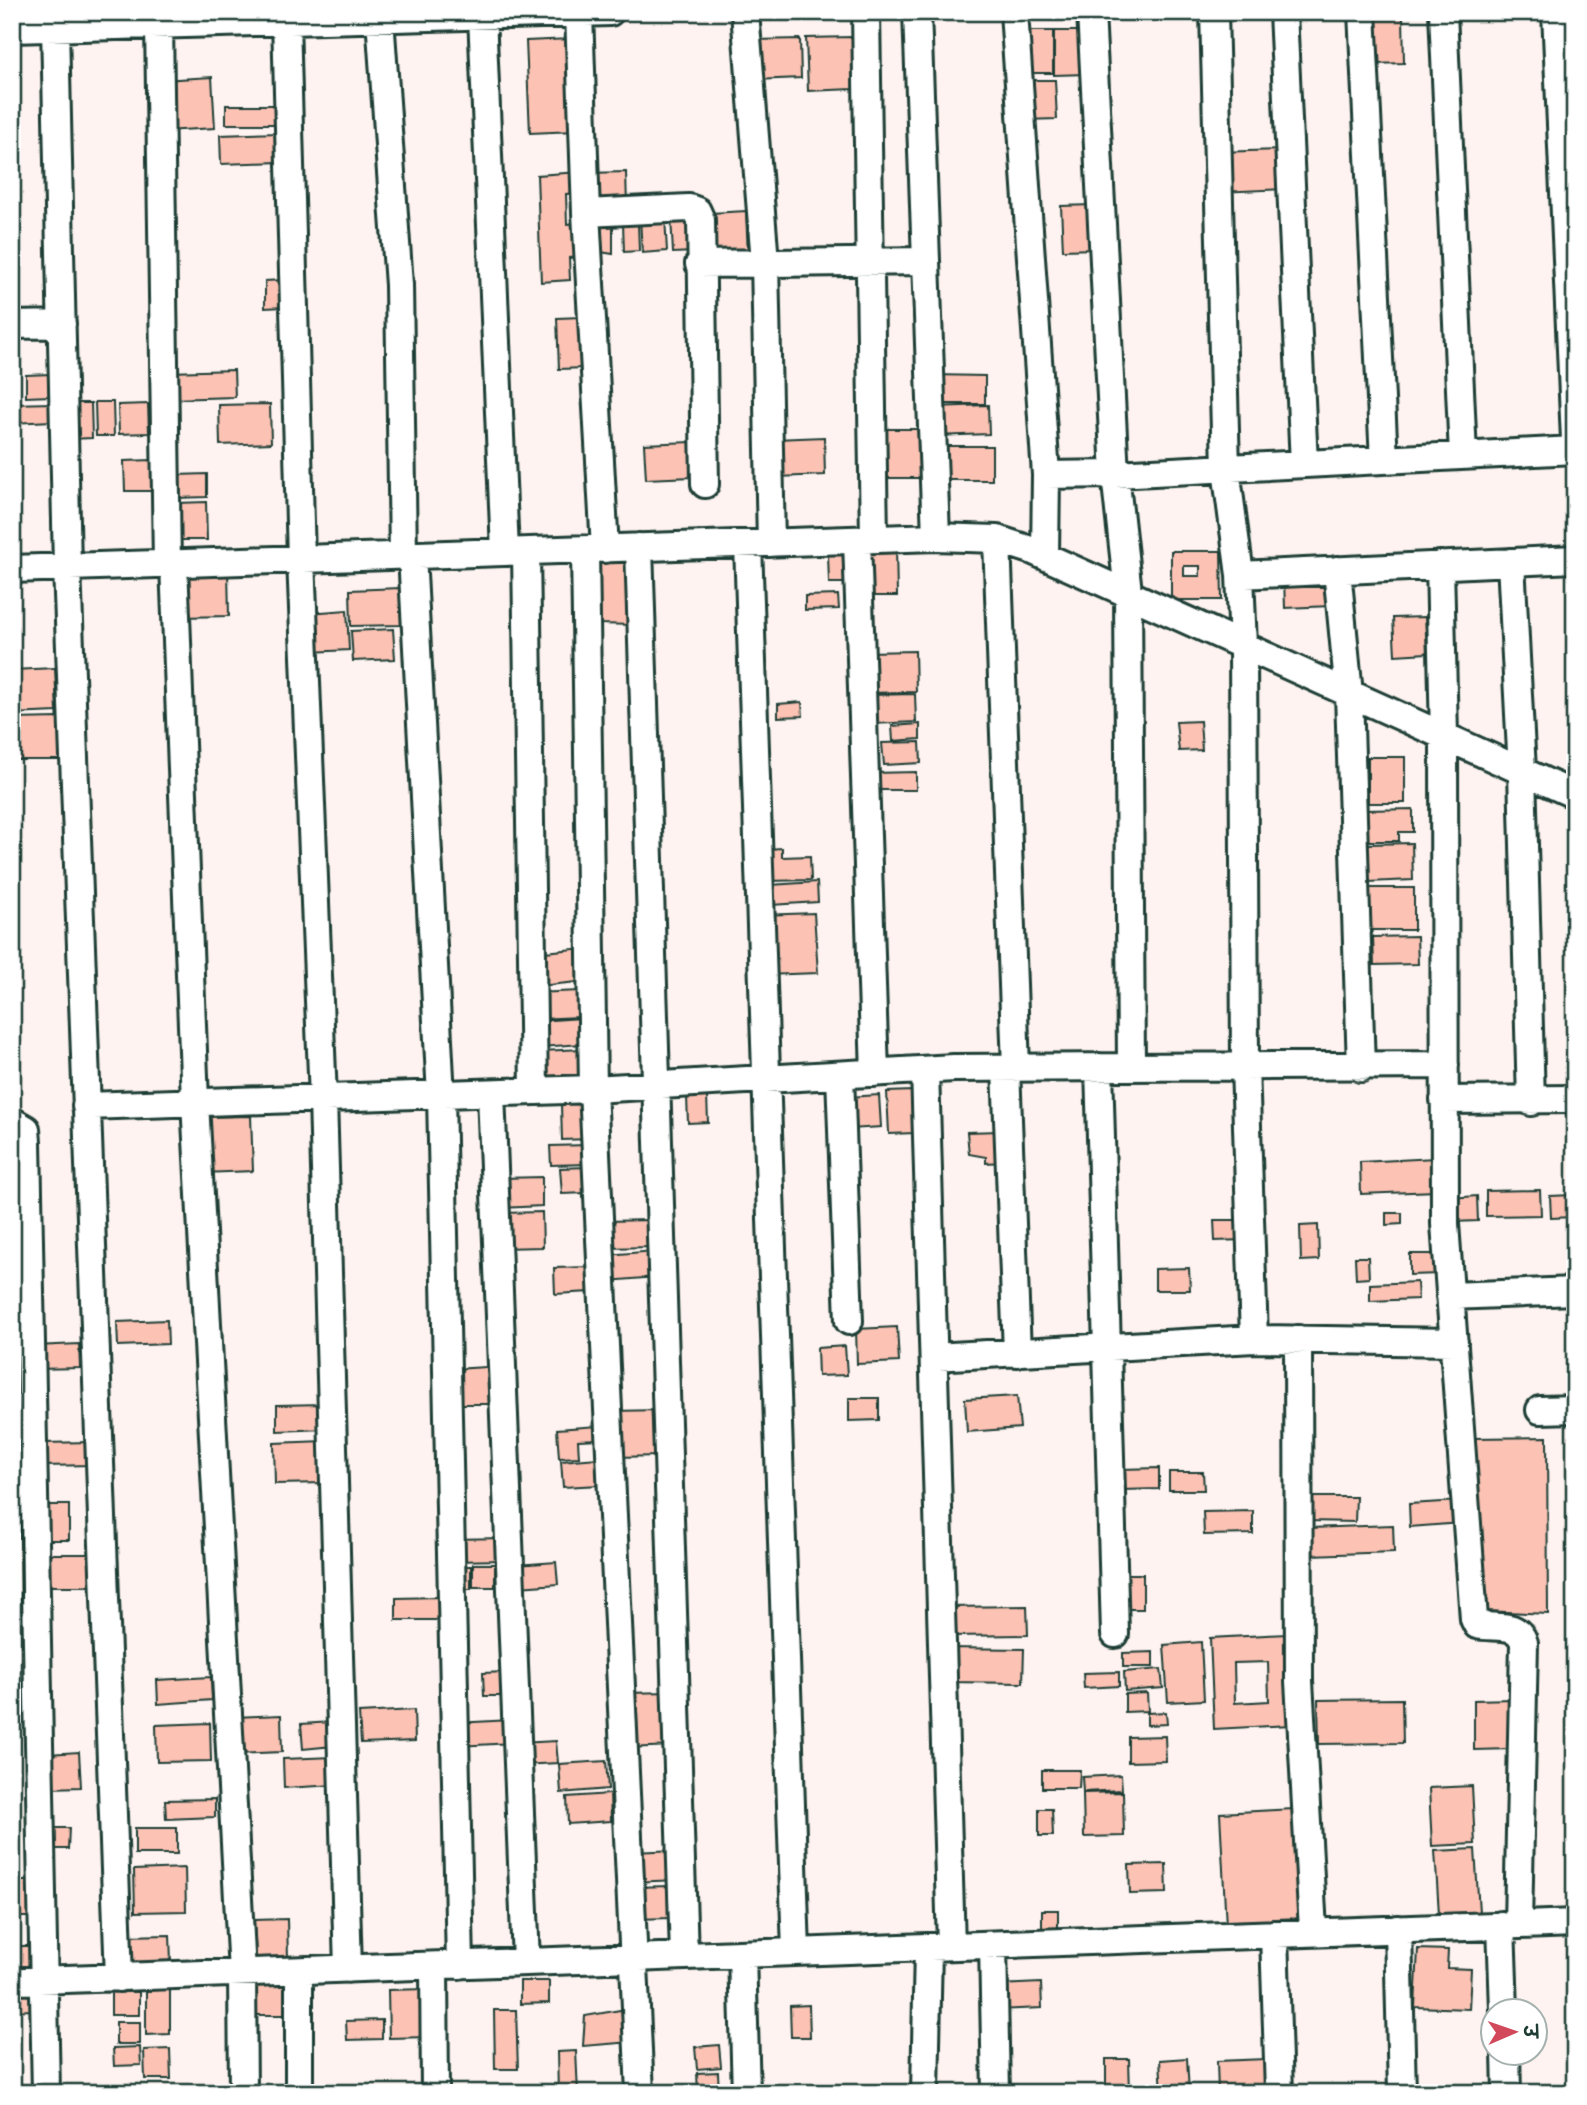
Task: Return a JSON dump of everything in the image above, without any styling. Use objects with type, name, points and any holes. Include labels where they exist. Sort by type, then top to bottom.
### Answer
[{"type":"street","points":[[12,29],[286,20],[342,15],[380,18],[610,12]]},
{"type":"street","points":[[745,12],[765,262],[760,543],[765,1079],[796,1952]]},
{"type":"street","points":[[866,12],[870,263],[865,539],[875,1073]]},
{"type":"street","points":[[917,12],[936,537]]},
{"type":"street","points":[[1014,12],[1045,475],[1045,556]]},
{"type":"street","points":[[1091,12],[1115,474],[1128,592],[1131,1067]]},
{"type":"street","points":[[1214,12],[1226,468],[1240,575],[1243,646],[1245,1066],[1254,1339]]},
{"type":"street","points":[[1283,12],[1304,464]]},
{"type":"street","points":[[1362,12],[1384,460]]},
{"type":"street","points":[[1443,12],[1463,456]]},
{"type":"street","points":[[1556,12],[1575,440]]},
{"type":"street","points":[[579,13],[595,550],[593,1089],[640,2093]]},
{"type":"street","points":[[482,15],[515,552],[534,1091]]},
{"type":"street","points":[[380,18],[399,285],[408,555],[441,1096],[460,1965]]},
{"type":"street","points":[[286,20],[301,559],[323,1099],[348,1969]]},
{"type":"street","points":[[159,23],[171,564],[195,1102],[242,1973],[243,2093]]},
{"type":"street","points":[[55,26],[67,567],[119,1979]]},
{"type":"street","points":[[586,213],[689,208],[697,211],[701,220],[699,264],[705,484]]},
{"type":"street","points":[[699,264],[926,261]]},
{"type":"street","points":[[12,325],[62,324]]},
{"type":"street","points":[[1045,475],[1115,474],[1575,450]]},
{"type":"street","points":[[12,569],[865,539],[997,539],[1045,556],[1128,592],[1575,795]]},
{"type":"street","points":[[997,539],[1017,1353]]},
{"type":"street","points":[[639,547],[654,1086],[684,1956]]},
{"type":"street","points":[[1240,575],[1575,559]]},
{"type":"street","points":[[1511,562],[1522,771],[1531,1102]]},
{"type":"street","points":[[1440,565],[1444,736],[1445,1224],[1474,1619],[1476,1625],[1513,1628],[1522,1634],[1524,1643],[1505,1996]]},
{"type":"street","points":[[1337,570],[1349,694],[1361,1068]]},
{"type":"street","points":[[86,1106],[441,1096],[925,1070],[1245,1066],[1361,1068],[1445,1065]]},
{"type":"street","points":[[1099,1068],[1115,1634]]},
{"type":"street","points":[[925,1070],[934,1357],[939,1947],[925,2093]]},
{"type":"street","points":[[840,1075],[849,1321]]},
{"type":"street","points":[[491,1093],[526,1962]]},
{"type":"street","points":[[1444,1100],[1531,1102],[1575,1099]]},
{"type":"street","points":[[12,1121],[26,1129],[27,1142],[47,2093]]},
{"type":"street","points":[[1450,1296],[1575,1291]]},
{"type":"street","points":[[934,1357],[1254,1339],[1454,1342]]},
{"type":"street","points":[[1298,1339],[1299,1681],[1313,1930]]},
{"type":"street","points":[[1540,1410],[1575,1409]]},
{"type":"street","points":[[12,1981],[1274,1934],[1313,1930],[1575,1923]]},
{"type":"street","points":[[1398,1929],[1402,2093]]},
{"type":"street","points":[[1274,1934],[1279,2093]]},
{"type":"street","points":[[993,1945],[996,2093]]},
{"type":"street","points":[[742,1954],[746,2093]]},
{"type":"street","points":[[433,1966],[435,2093]]},
{"type":"street","points":[[299,1971],[299,2093]]},
{"type":"street","points":[[1506,2066],[1507,2093]]},
{"type":"building","points":[[1403,16],[1404,63],[1374,64],[1373,17]]},
{"type":"building","points":[[1020,31],[1053,31],[1053,73],[1020,73]]},
{"type":"building","points":[[1054,31],[1086,31],[1087,74],[1054,75]]},
{"type":"building","points":[[852,37],[853,89],[808,91],[806,38]]},
{"type":"building","points":[[571,39],[575,131],[530,133],[526,41]]},
{"type":"building","points":[[800,39],[801,78],[752,80],[750,40]]},
{"type":"building","points":[[212,77],[215,128],[164,131],[161,80]]},
{"type":"building","points":[[1024,80],[1055,80],[1057,119],[1025,120]]},
{"type":"building","points":[[226,105],[274,105],[274,124],[226,124]]},
{"type":"building","points":[[279,133],[280,162],[221,164],[220,135]]},
{"type":"building","points":[[1283,150],[1285,189],[1220,192],[1218,152]]},
{"type":"building","points":[[580,172],[581,193],[566,194],[567,224],[582,223],[584,257],[569,258],[570,280],[541,282],[537,175]]},
{"type":"building","points":[[626,172],[627,206],[589,207],[588,173]]},
{"type":"building","points":[[1092,205],[1094,249],[1063,250],[1061,206]]},
{"type":"building","points":[[746,211],[748,256],[714,258],[711,213]]},
{"type":"building","points":[[691,215],[693,252],[673,253],[671,216]]},
{"type":"building","points":[[665,217],[667,251],[642,253],[640,218]]},
{"type":"building","points":[[613,222],[613,254],[594,251],[591,223]]},
{"type":"building","points":[[623,223],[638,223],[639,251],[624,252]]},
{"type":"building","points":[[283,280],[284,307],[265,308],[265,281]]},
{"type":"building","points":[[582,317],[585,368],[559,369],[557,318]]},
{"type":"building","points":[[234,370],[235,397],[171,399],[170,372]]},
{"type":"building","points":[[50,374],[51,396],[26,397],[26,375]]},
{"type":"building","points":[[932,375],[985,376],[985,404],[932,404]]},
{"type":"building","points":[[95,402],[113,402],[114,436],[96,436]]},
{"type":"building","points":[[52,403],[52,421],[12,423],[12,404]]},
{"type":"building","points":[[70,403],[91,403],[92,438],[71,439]]},
{"type":"building","points":[[148,404],[149,433],[119,434],[118,405]]},
{"type":"building","points":[[270,404],[271,443],[220,445],[219,405]]},
{"type":"building","points":[[988,405],[989,434],[935,436],[934,407]]},
{"type":"building","points":[[873,429],[931,429],[931,478],[873,478]]},
{"type":"building","points":[[824,437],[825,475],[777,477],[775,439]]},
{"type":"building","points":[[691,442],[693,477],[646,479],[644,444]]},
{"type":"building","points":[[938,446],[992,446],[992,480],[938,480]]},
{"type":"building","points":[[153,460],[154,491],[125,491],[124,461]]},
{"type":"building","points":[[207,474],[207,497],[176,498],[176,475]]},
{"type":"building","points":[[206,502],[207,540],[178,540],[177,503]]},
{"type":"building","points":[[863,547],[896,547],[897,596],[863,596]]},
{"type":"building","points":[[1171,551],[1221,551],[1222,600],[1171,600]],"holes":[[[1184,566],[1200,566],[1200,576],[1184,576]]]},
{"type":"building","points":[[828,554],[852,554],[852,583],[829,583]]},
{"type":"building","points":[[632,558],[631,625],[600,624],[595,559]]},
{"type":"building","points":[[228,571],[229,616],[181,617],[180,572]]},
{"type":"building","points":[[1330,578],[1331,606],[1285,608],[1284,579]]},
{"type":"building","points":[[400,588],[401,625],[351,626],[350,590]]},
{"type":"building","points":[[838,595],[839,609],[805,610],[805,596]]},
{"type":"building","points":[[347,610],[349,650],[311,652],[309,613]]},
{"type":"building","points":[[1425,617],[1427,653],[1395,655],[1393,618]]},
{"type":"building","points":[[393,629],[395,659],[353,661],[351,631]]},
{"type":"building","points":[[915,651],[916,692],[866,693],[866,652]]},
{"type":"building","points":[[55,668],[57,712],[12,714],[12,670]]},
{"type":"building","points":[[915,694],[916,722],[871,724],[870,695]]},
{"type":"building","points":[[802,702],[803,716],[778,717],[778,704]]},
{"type":"building","points":[[59,718],[59,760],[14,760],[13,719]]},
{"type":"building","points":[[1200,721],[1202,750],[1179,751],[1176,722]]},
{"type":"building","points":[[920,724],[920,739],[893,741],[892,726]]},
{"type":"building","points":[[920,742],[921,763],[884,765],[882,743]]},
{"type":"building","points":[[1368,757],[1405,757],[1405,803],[1368,803]]},
{"type":"building","points":[[916,772],[916,790],[872,790],[872,773]]},
{"type":"building","points":[[1413,809],[1413,832],[1399,832],[1399,841],[1365,841],[1365,810]]},
{"type":"building","points":[[1412,843],[1413,880],[1368,882],[1367,844]]},
{"type":"building","points":[[782,848],[782,857],[810,856],[811,880],[768,881],[767,849]]},
{"type":"building","points":[[817,882],[818,902],[771,905],[770,885]]},
{"type":"building","points":[[1368,888],[1414,888],[1414,930],[1368,930]]},
{"type":"building","points":[[814,913],[818,973],[764,975],[761,915]]},
{"type":"building","points":[[1417,936],[1418,964],[1374,965],[1373,937]]},
{"type":"building","points":[[584,948],[587,981],[539,986],[535,953]]},
{"type":"building","points":[[580,991],[581,1017],[536,1019],[535,993]]},
{"type":"building","points":[[582,1018],[583,1044],[539,1047],[537,1021]]},
{"type":"building","points":[[584,1049],[586,1084],[541,1086],[540,1051]]},
{"type":"building","points":[[913,1091],[915,1133],[889,1134],[887,1092]]},
{"type":"building","points":[[879,1095],[881,1127],[850,1129],[848,1097]]},
{"type":"building","points":[[707,1096],[708,1122],[688,1123],[687,1097]]},
{"type":"building","points":[[588,1102],[589,1139],[562,1140],[561,1104]]},
{"type":"building","points":[[251,1116],[253,1171],[203,1173],[201,1117]]},
{"type":"building","points":[[1000,1131],[1002,1162],[986,1163],[986,1157],[969,1154],[967,1132]]},
{"type":"building","points":[[588,1145],[588,1164],[551,1165],[550,1146]]},
{"type":"building","points":[[1435,1158],[1436,1191],[1361,1194],[1360,1162]]},
{"type":"building","points":[[587,1167],[587,1193],[562,1194],[560,1168]]},
{"type":"building","points":[[542,1177],[542,1206],[499,1208],[497,1178]]},
{"type":"building","points":[[1540,1190],[1541,1215],[1486,1216],[1486,1191]]},
{"type":"building","points":[[1573,1195],[1574,1217],[1551,1218],[1550,1196]]},
{"type":"building","points":[[1477,1196],[1478,1221],[1452,1222],[1450,1198]]},
{"type":"building","points":[[542,1212],[543,1247],[501,1248],[499,1213]]},
{"type":"building","points":[[1386,1213],[1402,1213],[1402,1224],[1386,1225]]},
{"type":"building","points":[[652,1220],[653,1247],[605,1248],[605,1221]]},
{"type":"building","points":[[1214,1220],[1242,1220],[1243,1240],[1215,1241]]},
{"type":"building","points":[[1571,1222],[1575,1222],[1575,1248],[1572,1248]]},
{"type":"building","points":[[1318,1225],[1319,1260],[1301,1261],[1300,1226]]},
{"type":"building","points":[[655,1251],[656,1277],[608,1281],[607,1255]]},
{"type":"building","points":[[1410,1254],[1440,1254],[1440,1274],[1410,1275]]},
{"type":"building","points":[[1355,1257],[1368,1257],[1369,1278],[1356,1279]]},
{"type":"building","points":[[590,1267],[591,1292],[555,1294],[554,1268]]},
{"type":"building","points":[[1189,1268],[1190,1290],[1155,1290],[1155,1269]]},
{"type":"building","points":[[1417,1282],[1418,1299],[1370,1301],[1370,1284]]},
{"type":"building","points":[[14,1319],[15,1343],[12,1343]]},
{"type":"building","points":[[167,1320],[168,1344],[118,1346],[117,1322]]},
{"type":"building","points":[[897,1327],[899,1362],[857,1364],[856,1329]]},
{"type":"building","points":[[79,1344],[80,1368],[36,1369],[35,1346]]},
{"type":"building","points":[[845,1346],[847,1375],[818,1376],[817,1348]]},
{"type":"building","points":[[503,1366],[503,1404],[458,1404],[454,1369]]},
{"type":"building","points":[[1017,1396],[1020,1428],[967,1432],[965,1399]]},
{"type":"building","points":[[12,1398],[17,1398],[18,1423],[12,1423]]},
{"type":"building","points":[[849,1398],[879,1398],[879,1420],[849,1421]]},
{"type":"building","points":[[325,1404],[326,1429],[277,1431],[277,1405]]},
{"type":"building","points":[[660,1410],[661,1456],[614,1457],[613,1411]]},
{"type":"building","points":[[598,1426],[599,1439],[578,1440],[579,1457],[559,1458],[557,1429]]},
{"type":"building","points":[[14,1431],[15,1455],[12,1455]]},
{"type":"building","points":[[1547,1437],[1548,1614],[1483,1611],[1473,1438]]},
{"type":"building","points":[[324,1441],[325,1483],[275,1484],[274,1443]]},
{"type":"building","points":[[92,1442],[92,1465],[43,1466],[42,1443]]},
{"type":"building","points":[[598,1458],[600,1485],[563,1487],[561,1461]]},
{"type":"building","points":[[1159,1468],[1159,1489],[1121,1490],[1121,1469]]},
{"type":"building","points":[[1169,1472],[1203,1472],[1204,1490],[1169,1490]]},
{"type":"building","points":[[1308,1497],[1356,1497],[1355,1522],[1308,1521]]},
{"type":"building","points":[[1460,1501],[1461,1523],[1410,1527],[1409,1504]]},
{"type":"building","points":[[42,1505],[69,1505],[69,1540],[42,1540]]},
{"type":"building","points":[[12,1508],[19,1508],[19,1531],[12,1531]]},
{"type":"building","points":[[1253,1511],[1253,1534],[1204,1535],[1203,1512]]},
{"type":"building","points":[[1393,1525],[1394,1552],[1310,1555],[1309,1528]]},
{"type":"building","points":[[504,1538],[505,1560],[453,1561],[453,1539]]},
{"type":"building","points":[[42,1554],[96,1554],[95,1586],[42,1586]]},
{"type":"building","points":[[556,1562],[558,1584],[519,1587],[517,1565]]},
{"type":"building","points":[[473,1564],[495,1564],[495,1587],[473,1587]]},
{"type":"building","points":[[455,1566],[471,1566],[471,1589],[455,1589]]},
{"type":"building","points":[[1121,1574],[1143,1574],[1143,1609],[1120,1609]]},
{"type":"building","points":[[440,1597],[440,1620],[396,1620],[396,1598]]},
{"type":"building","points":[[1027,1606],[1028,1635],[949,1636],[948,1607]]},
{"type":"building","points":[[1287,1634],[1291,1725],[1214,1729],[1210,1638]],"holes":[[[1268,1662],[1269,1701],[1235,1703],[1234,1663]]]},
{"type":"building","points":[[1201,1642],[1204,1700],[1168,1702],[1164,1645]]},
{"type":"building","points":[[946,1648],[1024,1649],[1023,1683],[946,1682]]},
{"type":"building","points":[[1153,1652],[1153,1667],[1123,1667],[1123,1653]]},
{"type":"building","points":[[1161,1669],[1163,1688],[1125,1691],[1124,1672]]},
{"type":"building","points":[[506,1672],[507,1696],[484,1696],[483,1673]]},
{"type":"building","points":[[1119,1672],[1119,1686],[1084,1688],[1083,1673]]},
{"type":"building","points":[[211,1677],[212,1700],[158,1704],[157,1680]]},
{"type":"building","points":[[673,1692],[675,1746],[625,1748],[624,1693]]},
{"type":"building","points":[[1147,1693],[1148,1711],[1125,1712],[1125,1694]]},
{"type":"building","points":[[1402,1699],[1403,1743],[1319,1744],[1318,1700]]},
{"type":"building","points":[[1512,1699],[1512,1749],[1474,1750],[1474,1700]]},
{"type":"building","points":[[414,1710],[415,1741],[361,1743],[359,1713]]},
{"type":"building","points":[[1166,1712],[1167,1724],[1147,1725],[1147,1713]]},
{"type":"building","points":[[281,1715],[282,1752],[236,1754],[234,1717]]},
{"type":"building","points":[[511,1720],[513,1743],[457,1746],[456,1723]]},
{"type":"building","points":[[332,1722],[333,1746],[303,1749],[301,1724]]},
{"type":"building","points":[[210,1723],[211,1761],[157,1762],[156,1725]]},
{"type":"building","points":[[1165,1736],[1166,1761],[1128,1762],[1128,1737]]},
{"type":"building","points":[[556,1741],[558,1763],[521,1765],[520,1743]]},
{"type":"building","points":[[79,1752],[81,1787],[50,1788],[48,1754]]},
{"type":"building","points":[[334,1757],[336,1785],[284,1788],[283,1759]]},
{"type":"building","points":[[606,1761],[608,1789],[561,1793],[559,1764]]},
{"type":"building","points":[[1042,1770],[1080,1770],[1079,1788],[1042,1788]]},
{"type":"building","points":[[1121,1775],[1122,1790],[1083,1792],[1082,1777]]},
{"type":"building","points":[[1472,1786],[1475,1844],[1432,1846],[1429,1788]]},
{"type":"building","points":[[1123,1792],[1124,1836],[1084,1837],[1083,1793]]},
{"type":"building","points":[[610,1794],[611,1821],[568,1824],[567,1797]]},
{"type":"building","points":[[215,1799],[215,1817],[166,1819],[165,1800]]},
{"type":"building","points":[[1039,1809],[1052,1809],[1053,1836],[1039,1836]]},
{"type":"building","points":[[1293,1809],[1299,1922],[1226,1926],[1220,1813]]},
{"type":"building","points":[[41,1828],[69,1828],[68,1849],[41,1849]]},
{"type":"building","points":[[135,1828],[177,1828],[177,1854],[135,1854]]},
{"type":"building","points":[[1475,1849],[1479,1912],[1439,1914],[1435,1851]]},
{"type":"building","points":[[677,1850],[678,1880],[632,1882],[633,1852]]},
{"type":"building","points":[[1166,1864],[1167,1893],[1130,1894],[1129,1865]]},
{"type":"building","points":[[185,1868],[186,1911],[135,1912],[134,1870]]},
{"type":"building","points":[[12,1881],[31,1881],[32,1917],[12,1917]]},
{"type":"building","points":[[669,1886],[670,1918],[636,1919],[635,1887]]},
{"type":"building","points":[[1042,1910],[1058,1910],[1058,1930],[1042,1930]]},
{"type":"building","points":[[287,1919],[288,1959],[256,1960],[254,1920]]},
{"type":"building","points":[[170,1935],[171,1962],[125,1962],[125,1936]]},
{"type":"building","points":[[12,1946],[35,1946],[36,1973],[12,1973]]},
{"type":"building","points":[[1418,1949],[1448,1950],[1447,1968],[1471,1969],[1469,2009],[1415,2007]]},
{"type":"building","points":[[520,1981],[549,1981],[549,2003],[520,2004]]},
{"type":"building","points":[[255,1982],[293,1983],[293,2015],[255,2015]]},
{"type":"building","points":[[1041,1983],[1042,2008],[997,2010],[996,1985]]},
{"type":"building","points":[[12,1987],[31,1987],[32,2010],[12,2011]]},
{"type":"building","points":[[427,1989],[429,2037],[389,2038],[388,1990]]},
{"type":"building","points":[[146,1990],[170,1990],[170,2034],[146,2035]]},
{"type":"building","points":[[111,1992],[139,1992],[139,2015],[111,2015]]},
{"type":"building","points":[[809,2005],[810,2037],[791,2037],[790,2006]]},
{"type":"building","points":[[632,2008],[632,2042],[583,2046],[585,2016]]},
{"type":"building","points":[[494,2010],[516,2010],[518,2069],[495,2069]]},
{"type":"building","points":[[382,2020],[382,2039],[347,2040],[346,2021]]},
{"type":"building","points":[[116,2022],[140,2022],[140,2044],[116,2044]]},
{"type":"building","points":[[719,2045],[721,2067],[697,2069],[695,2047]]},
{"type":"building","points":[[140,2047],[141,2065],[114,2066],[113,2048]]},
{"type":"building","points":[[170,2049],[171,2079],[145,2079],[144,2050]]},
{"type":"building","points":[[576,2051],[578,2093],[558,2093],[557,2052]]},
{"type":"building","points":[[12,2055],[14,2083],[12,2084]]},
{"type":"building","points":[[1187,2058],[1189,2093],[1162,2093],[1160,2060]]},
{"type":"building","points":[[1106,2059],[1129,2059],[1130,2093],[1106,2093]]},
{"type":"building","points":[[1266,2059],[1268,2093],[1218,2093],[1217,2061]]},
{"type":"building","points":[[718,2072],[719,2093],[698,2093],[697,2073]]}]
